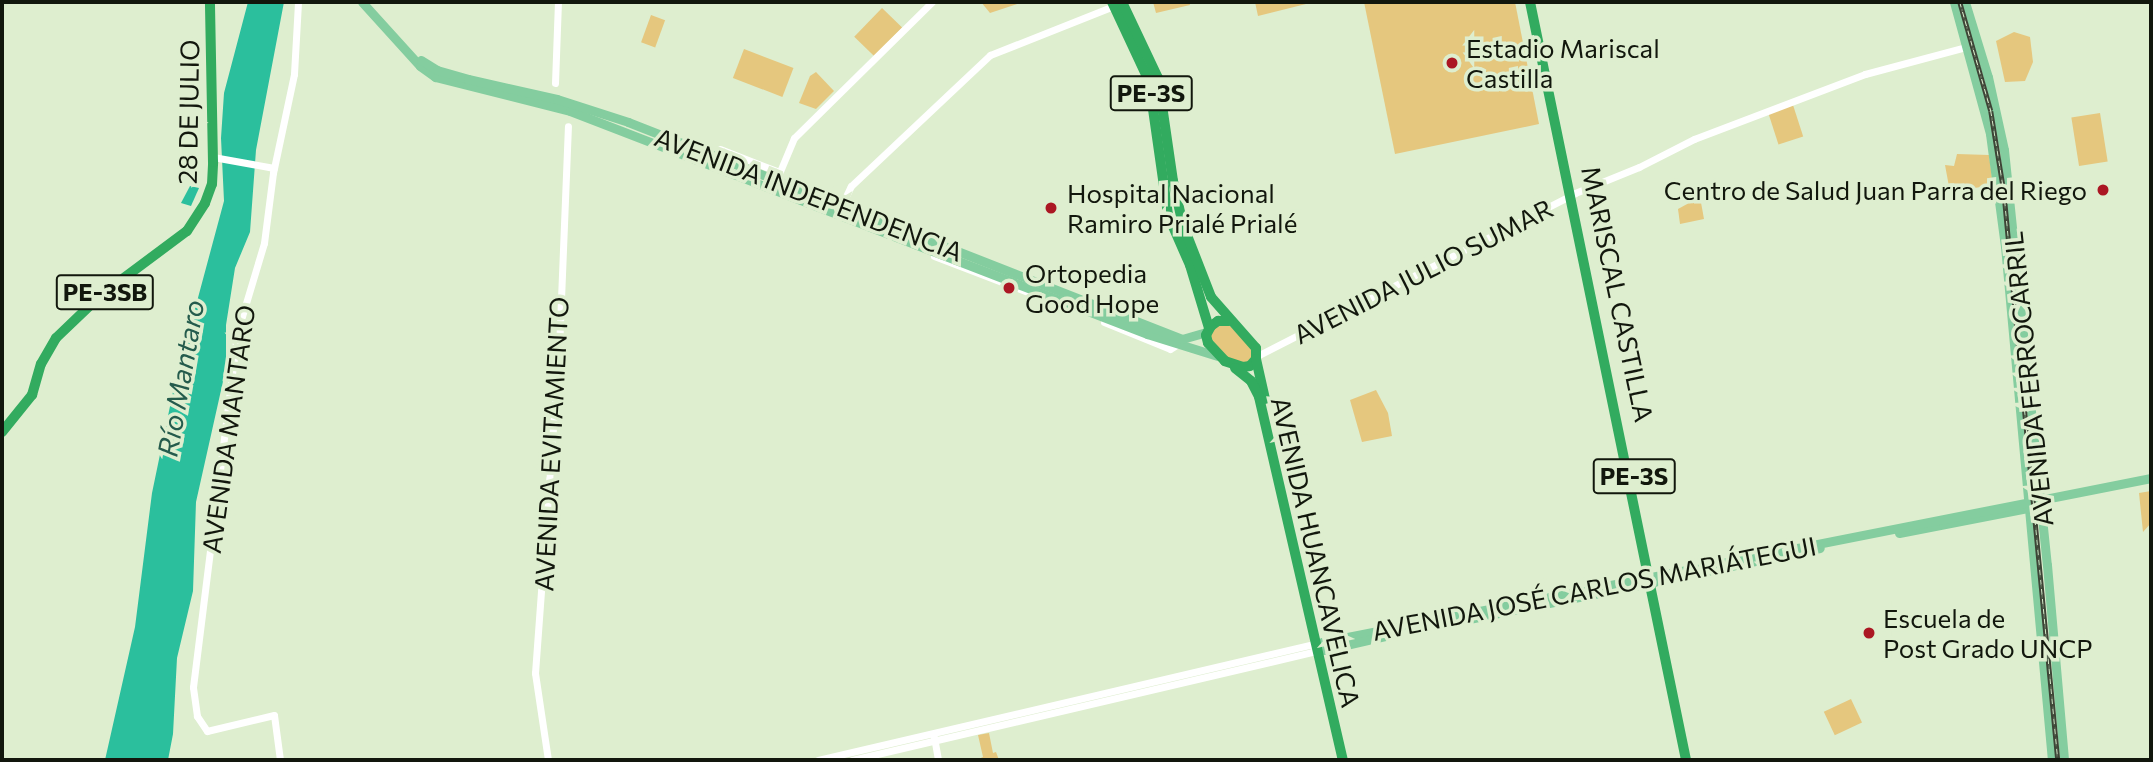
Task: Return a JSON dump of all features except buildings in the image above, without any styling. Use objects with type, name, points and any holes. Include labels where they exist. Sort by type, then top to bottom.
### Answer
[{"type":"highway","name":"28 DE JULIO","points":[[2,432],[32,395],[41,364],[56,338],[101,295],[187,231],[209,193],[216,160],[210,2]]},
{"type":"highway","name":"PE-3S","points":[[1530,2],[1573,194]]},
{"type":"highway","name":"MARISCAL CASTILLA","points":[[1537,2],[1573,194],[1688,760]]},
{"type":"highway","name":"PE-3S","points":[[1116,3],[1158,78],[1159,116],[1172,181],[1208,330],[1208,343],[1217,356]]},
{"type":"highway","name":"PE-3S","points":[[1192,259],[1211,297],[1229,321],[1254,345]]},
{"type":"highway","points":[[1208,330],[1218,321],[1229,321]]},
{"type":"highway","points":[[1217,356],[1229,363],[1246,367],[1256,358],[1254,345]]},
{"type":"highway","name":"AVENIDA HUANCAVELICA","points":[[1256,358],[1343,760]]},
{"type":"highway","name":"AVENIDA HUANCAVELICA","points":[[1229,363],[1251,381],[1259,397],[1349,760]]},
{"type":"main road","name":"AVENIDA INDEPENDENCIA","points":[[362,2],[435,77],[563,109],[776,180],[1182,339],[1208,330]]},
{"type":"main road","name":"AVENIDA FERROCARRIL","points":[[1954,2],[1990,134],[2005,246],[2052,760]]},
{"type":"main road","name":"AVENIDA FERROCARRIL","points":[[1965,2],[1988,77],[2004,150],[2041,503],[2064,760]]},
{"type":"main road","name":"AVENIDA INDEPENDENCIA","points":[[776,180],[1080,309],[1217,356]]},
{"type":"main road","points":[[2041,503],[2151,478]]},
{"type":"main road","points":[[2041,503],[2151,484]]},
{"type":"main road","name":"AVENIDA JOSÉ CARLOS MARIÁTEGUI","points":[[1320,647],[1865,536],[2041,503]]},
{"type":"street","name":"AVENIDA MANTARO","points":[[280,760],[274,715],[206,731],[197,716],[195,674],[237,333],[262,253],[274,170],[294,74],[298,2]]},
{"type":"street","points":[[555,83],[558,2]]},
{"type":"street","points":[[776,180],[793,138],[932,2]]},
{"type":"street","points":[[841,206],[851,186],[990,55],[1116,3]]},
{"type":"street","name":"AVENIDA JULIO SUMAR","points":[[1256,358],[1573,194],[1639,167],[1694,139],[1865,74],[1966,47]]},
{"type":"street","name":"AVENIDA EVITAMIENTO","points":[[548,760],[535,673],[559,349],[568,125]]},
{"type":"street","name":"AVENIDA INDEPENDENCIA","points":[[720,149],[776,180]]},
{"type":"street","points":[[216,160],[274,170]]},
{"type":"street","name":"AVENIDA INDEPENDENCIA","points":[[712,169],[1170,349],[1178,344]]},
{"type":"street","name":"AVENIDA JULIO SUMAR","points":[[1254,345],[1272,348]]},
{"type":"street","points":[[818,760],[934,737],[1320,647]]},
{"type":"street","points":[[852,760],[934,737]]},
{"type":"street","points":[[934,737],[938,760]]},
{"type":"shaded area","points":[[981,2],[1023,2],[990,13]]},
{"type":"shaded area","points":[[1153,2],[1189,2],[1190,5],[1156,13]]},
{"type":"shaded area","points":[[1255,2],[1309,2],[1310,3],[1258,16]]},
{"type":"shaded area","name":"Estadio Mariscal Castilla","points":[[1364,2],[1515,2],[1539,124],[1395,154]]},
{"type":"shaded area","points":[[882,8],[902,27],[874,56],[854,37]]},
{"type":"shaded area","points":[[651,15],[665,20],[655,47],[641,42]]},
{"type":"shaded area","points":[[2014,32],[2030,37],[2033,62],[2025,81],[2005,82],[1996,41]]},
{"type":"shaded area","points":[[744,49],[793,68],[782,97],[733,78]]},
{"type":"shaded area","points":[[816,72],[834,91],[816,109],[799,103],[810,76]]},
{"type":"shaded area","points":[[1793,105],[1803,136],[1778,144],[1768,113]]},
{"type":"shaded area","points":[[2100,113],[2108,161],[2079,166],[2071,118]]},
{"type":"shaded area","points":[[1957,154],[1989,155],[1993,185],[1950,192],[1945,165],[1954,166]]},
{"type":"shaded area","points":[[1700,197],[1704,219],[1680,224],[1678,209]]},
{"type":"shaded area","points":[[1218,324],[1229,325],[1250,346],[1254,355],[1246,363],[1229,359],[1210,338],[1212,328]]},
{"type":"shaded area","points":[[1376,390],[1388,413],[1392,436],[1362,442],[1350,400]]},
{"type":"shaded area","points":[[2151,491],[2151,523],[2143,532],[2139,493]]},
{"type":"shaded area","points":[[1851,699],[1862,723],[1835,735],[1824,712]]},
{"type":"shaded area","points":[[989,733],[993,753],[996,752],[999,760],[976,760],[983,757],[978,735]]},
{"type":"water","name":"Río Mantaro","points":[[248,2],[284,2],[256,150],[250,232],[235,268],[226,325],[226,368],[196,502],[193,591],[177,658],[173,734],[168,760],[105,760],[135,627],[152,493],[174,387],[224,201],[221,138],[224,93]]},
{"type":"water","points":[[190,186],[199,188],[191,206],[181,203]]},
{"type":"railway","points":[[1960,2],[1991,111],[2004,191],[2058,760]]},
{"type":"place","name":"Estadio Mariscal Castilla","points":[[1452,63]]},
{"type":"place","name":"Centro de Salud Juan Parra del Riego","points":[[2103,190]]},
{"type":"place","name":"Hospital Nacional Ramiro Prialé Prialé","points":[[1051,208]]},
{"type":"place","name":"Ortopedia Good Hope","points":[[1009,288]]},
{"type":"place","name":"Escuela de Post Grado UNCP","points":[[1869,633]]}]
